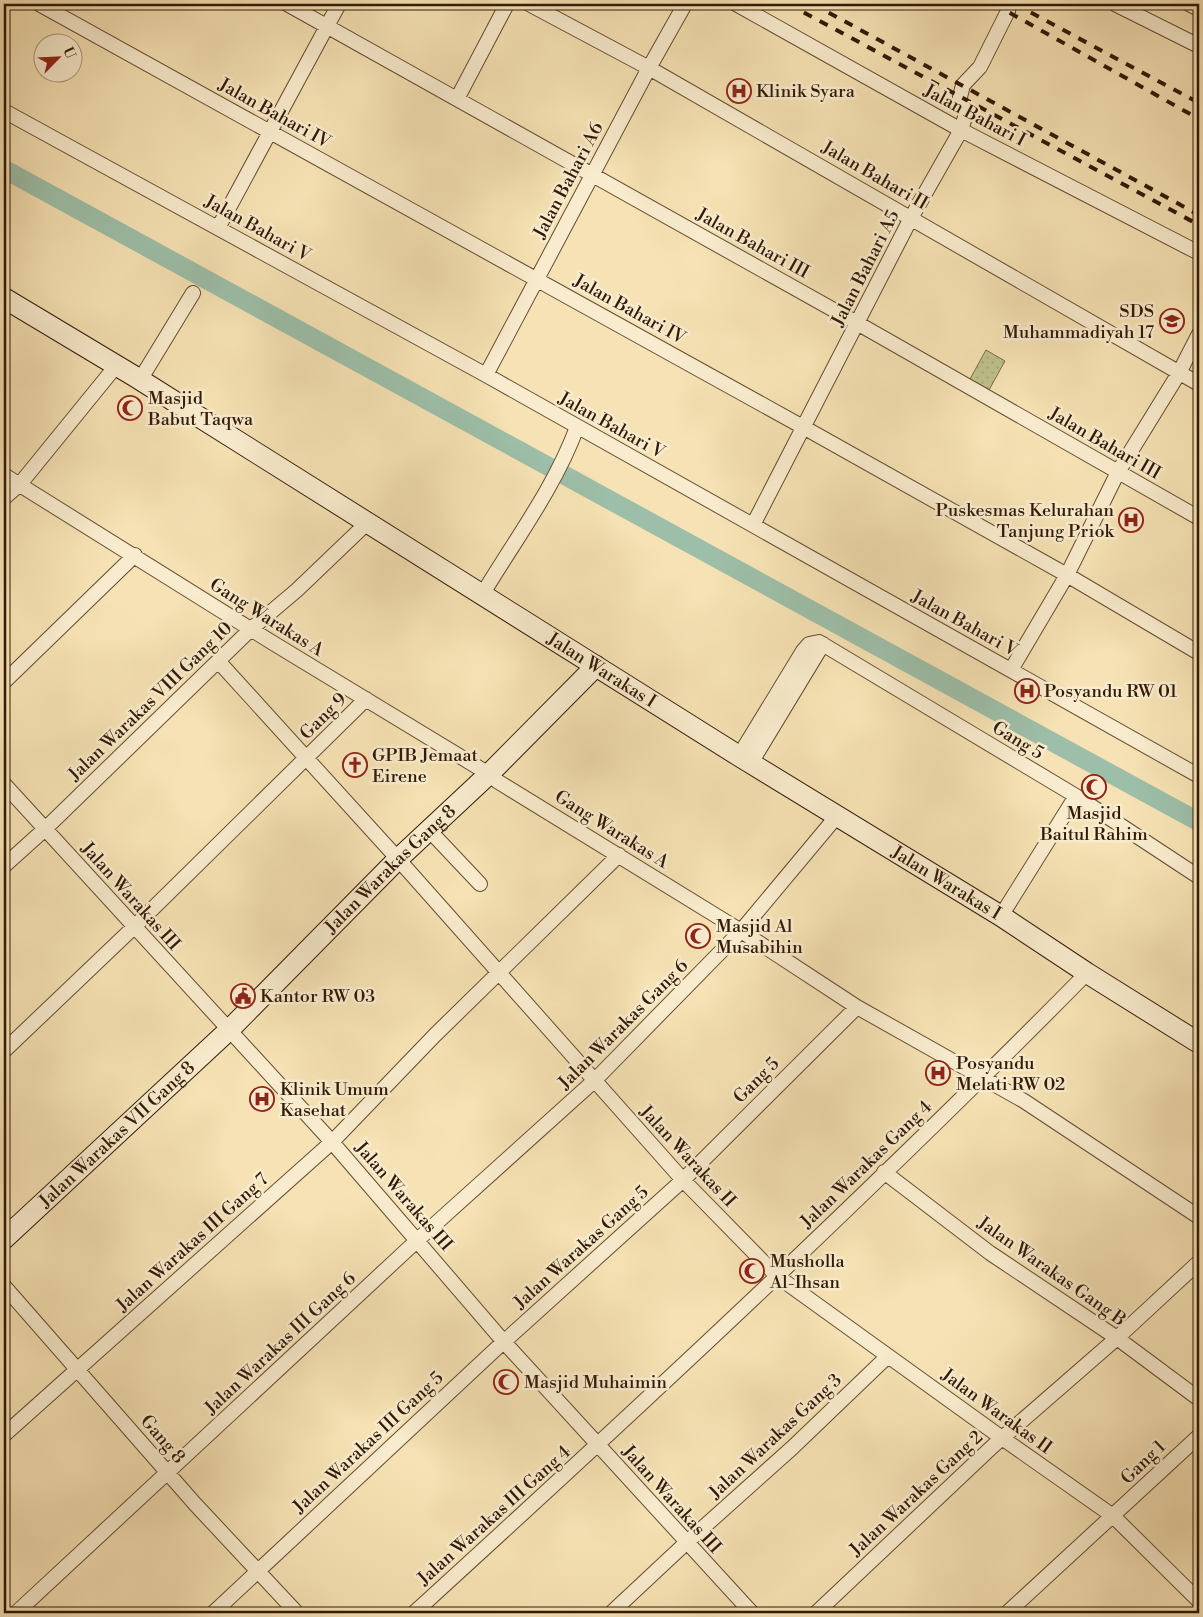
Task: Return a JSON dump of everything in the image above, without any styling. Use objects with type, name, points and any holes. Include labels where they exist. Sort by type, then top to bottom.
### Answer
[{"type":"street","name":"Jalan Bahari IV","points":[[39,4],[803,427],[1067,575],[1199,653]]},
{"type":"street","name":"Jalan Bahari III","points":[[286,4],[857,323],[1199,518]]},
{"type":"street","points":[[218,228],[339,4]]},
{"type":"street","points":[[457,99],[507,4]]},
{"type":"street","name":"Jalan Bahari II","points":[[529,4],[649,68],[1199,384]]},
{"type":"street","name":"Jalan Bahari A6","points":[[486,375],[685,4]]},
{"type":"street","name":"Jalan Bahari I","points":[[736,4],[960,130],[1199,253]]},
{"type":"street","name":"Jalan Bahari A5","points":[[753,524],[911,218],[960,130],[966,114],[960,105],[963,85],[980,67],[1010,4]]},
{"type":"street","points":[[1115,4],[1199,46]]},
{"type":"street","points":[[1189,4],[1199,9]]},
{"type":"street","name":"Jalan Bahari V","points":[[4,111],[486,375],[1199,776]]},
{"type":"street","points":[[140,380],[193,293]]},
{"type":"street","name":"Jalan Warakas I","points":[[4,298],[140,380],[745,760],[1001,916],[1087,973],[1199,1043]]},
{"type":"street","points":[[1011,670],[1067,575],[1118,472],[1179,372],[1199,334]]},
{"type":"street","points":[[4,498],[20,484],[116,366]]},
{"type":"street","points":[[482,595],[552,480],[568,450],[577,427]]},
{"type":"street","name":"Gang Warakas A","points":[[4,475],[619,855],[857,1007],[1024,1101],[1199,1216]]},
{"type":"street","name":"Jalan Warakas VIII Gang 10","points":[[4,866],[219,662],[251,629],[297,590],[366,522]]},
{"type":"street","points":[[4,682],[135,555]]},
{"type":"street","name":"Gang 5","points":[[745,760],[803,651],[809,644],[818,643],[1076,796],[1199,876]]},
{"type":"street","name":"Jalan Warakas II","points":[[219,662],[398,859],[683,1180],[777,1276],[1113,1516],[1199,1601]]},
{"type":"street","name":"Jalan Warakas Gang 8","points":[[229,1030],[398,859],[489,774],[596,666]]},
{"type":"street","name":"Gang 9","points":[[4,1051],[134,927],[366,699]]},
{"type":"street","name":"Jalan Warakas III","points":[[4,784],[332,1142],[504,1342],[752,1613]]},
{"type":"street","points":[[1001,916],[1076,796]]},
{"type":"street","name":"Jalan Warakas Gang 6","points":[[418,1241],[594,1081],[740,932],[837,816]]},
{"type":"street","points":[[429,830],[480,884]]},
{"type":"street","name":"Jalan Warakas III Gang 7","points":[[4,1436],[332,1142],[498,973],[619,855]]},
{"type":"street","name":"Jalan Warakas Gang 4","points":[[598,1445],[983,1078],[1087,973]]},
{"type":"street","name":"Gang 5","points":[[683,1180],[857,1007]]},
{"type":"street","name":"Jalan Warakas VII Gang 8","points":[[4,1239],[229,1030]]},
{"type":"street","name":"Jalan Warakas Gang B","points":[[884,1172],[990,1252],[1117,1338],[1199,1399]]},
{"type":"street","name":"Jalan Warakas Gang 5","points":[[504,1342],[683,1180]]},
{"type":"street","name":"Jalan Warakas III Gang 6","points":[[16,1613],[418,1241]]},
{"type":"street","name":"Jalan Warakas Gang 2","points":[[816,1613],[1002,1438],[1117,1338],[1199,1262]]},
{"type":"street","name":"Gang 8","points":[[4,1286],[168,1473],[297,1613]]},
{"type":"street","name":"Jalan Warakas III Gang 5","points":[[258,1571],[504,1342]]},
{"type":"street","name":"Jalan Warakas Gang 3","points":[[611,1613],[792,1448],[888,1356]]},
{"type":"street","name":"Gang 1","points":[[1007,1613],[1199,1436]]},
{"type":"street","name":"Jalan Warakas III Gang 4","points":[[414,1613],[598,1445]]},
{"type":"street","points":[[213,1613],[258,1571]]},
{"type":"green space","points":[[986,350],[1005,361],[989,390],[970,379]]},
{"type":"waterway","points":[[4,169],[1199,822]]},
{"type":"railway","points":[[788,4],[1199,225]]},
{"type":"railway","points":[[813,4],[1199,215]]},
{"type":"railway","points":[[994,4],[1199,119]]},
{"type":"railway","points":[[1015,4],[1199,103]]},
{"type":"place","name":"Klinik Syara","points":[[739,91]]},
{"type":"place","name":"SDS Muhammadiyah 17","points":[[1172,321]]},
{"type":"place","name":"Masjid Babut Taqwa","points":[[130,408]]},
{"type":"place","name":"Puskesmas Kelurahan Tanjung Priok","points":[[1131,520]]},
{"type":"place","name":"Posyandu RW 01","points":[[1027,691]]},
{"type":"place","name":"GPIB Jemaat Eirene","points":[[355,765]]},
{"type":"place","name":"Masjid Baitul Rahim","points":[[1094,787]]},
{"type":"place","name":"Masjid Al Musabihin","points":[[698,936]]},
{"type":"place","name":"Kantor RW 03","points":[[243,996]]},
{"type":"place","name":"Posyandu Melati RW 02","points":[[938,1073]]},
{"type":"place","name":"Klinik Umum Kasehat","points":[[262,1099]]},
{"type":"place","name":"Musholla Al-Ihsan","points":[[752,1271]]},
{"type":"place","name":"Masjid Muhaimin","points":[[506,1382]]}]
